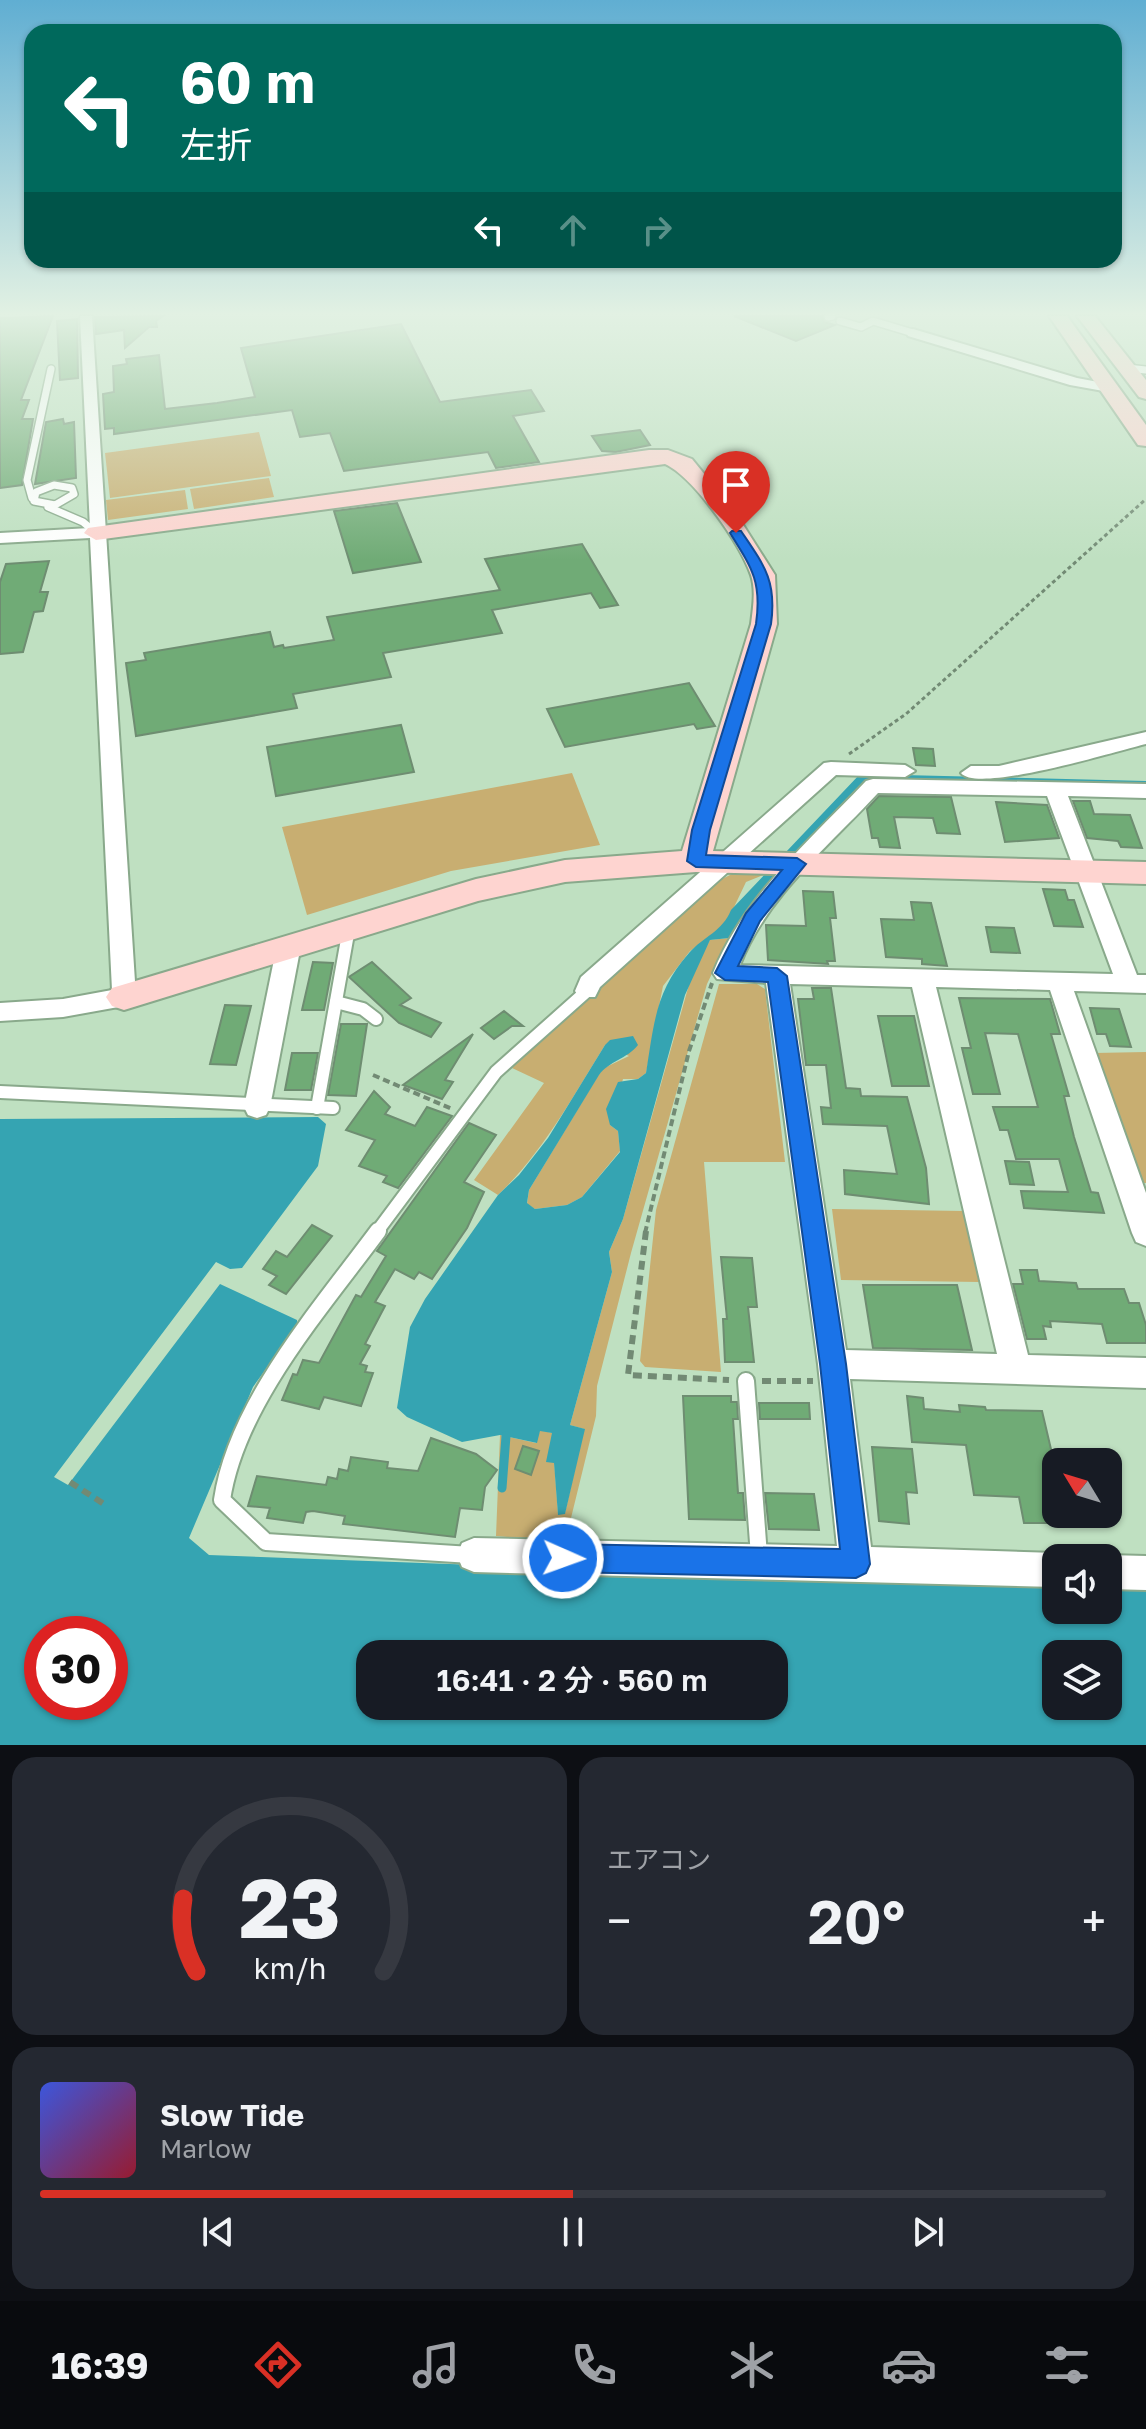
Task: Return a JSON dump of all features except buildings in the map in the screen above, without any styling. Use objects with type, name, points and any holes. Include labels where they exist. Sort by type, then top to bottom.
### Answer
[{"type":"street","points":[[90,397],[124,997]]},
{"type":"street","points":[[1116,397],[1146,440]]},
{"type":"street","points":[[0,538],[96,533],[649,457],[668,457],[684,464],[752,555],[763,575],[767,599],[764,624],[701,830],[711,862]]},
{"type":"street","points":[[587,991],[589,983],[711,862],[831,768],[999,773],[1146,738]]},
{"type":"street","points":[[1055,789],[1086,871],[1138,984],[725,973],[752,917],[797,864],[873,786],[1055,789],[1146,791]]},
{"type":"street","points":[[0,1012],[63,1008],[124,997],[476,890],[565,871],[711,862],[1146,873]]},
{"type":"street","points":[[257,1107],[289,945]]},
{"type":"street","points":[[777,976],[826,1372],[856,1564]]},
{"type":"street","points":[[922,979],[1016,1369]]},
{"type":"street","points":[[1059,982],[1146,1233]]},
{"type":"street","points":[[826,1372],[1016,1369],[1146,1373]]},
{"type":"street","points":[[474,1555],[742,1563],[759,1560],[856,1564],[1042,1560]]},
{"type":"street","points":[[1122,1566],[1146,1573]]},
{"type":"lane","points":[[45,397],[27,480],[32,498],[41,505],[83,522],[96,533]]},
{"type":"lane","points":[[32,498],[36,492],[48,487],[67,486],[74,491],[68,500],[41,505]]},
{"type":"lane","points":[[317,1108],[349,928]]},
{"type":"lane","points":[[474,1555],[266,1542],[222,1500],[225,1479],[265,1386],[496,1072],[587,991]]},
{"type":"lane","points":[[336,1002],[363,1009],[376,1019]]},
{"type":"lane","points":[[0,1092],[257,1107],[333,1108]]},
{"type":"lane","points":[[746,1381],[759,1560]]},
{"type":"path","points":[[831,768],[875,733],[894,724],[1146,499]]},
{"type":"path","points":[[725,973],[713,982],[678,1097],[641,1251],[628,1375],[746,1381],[826,1372]]},
{"type":"path","points":[[373,1075],[465,1115]]},
{"type":"path","points":[[70,1482],[107,1506]]},
{"type":"shaded area","points":[[259,432],[271,476],[110,498],[105,453]]},
{"type":"shaded area","points":[[269,478],[274,497],[194,509],[190,489]]},
{"type":"shaded area","points":[[185,490],[188,509],[108,520],[106,500]]},
{"type":"shaded area","points":[[572,773],[600,845],[451,871],[307,915],[282,827]]},
{"type":"shaded area","points":[[734,873],[766,874],[746,882],[725,926],[690,951],[663,986],[646,1073],[638,1079],[623,1079],[610,1125],[618,1131],[620,1151],[582,1197],[567,1205],[535,1209],[527,1204],[529,1190],[599,1074],[604,1068],[629,1056],[605,1045],[556,1124],[529,1161],[498,1195],[474,1180],[544,1083],[512,1068],[720,880]]},
{"type":"shaded area","points":[[729,938],[707,984],[631,1253],[597,1386],[596,1416],[571,1518],[554,1519],[552,1541],[496,1536],[500,1435],[536,1443],[540,1430],[552,1433],[558,1514],[565,1513],[584,1429],[570,1425],[612,1272],[609,1252],[623,1219],[692,974],[710,940]]},
{"type":"shaded area","points":[[719,984],[757,984],[765,989],[785,1162],[704,1162],[721,1372],[645,1367],[640,1361],[656,1210]]},
{"type":"shaded area","points":[[1146,1052],[1146,1183],[1139,1183],[1094,1053]]},
{"type":"shaded area","points":[[832,1209],[964,1211],[979,1282],[841,1280]]},
{"type":"water","points":[[860,774],[1146,781],[1146,785],[879,779],[800,854],[763,894],[729,938],[710,940],[685,995],[623,1219],[609,1252],[612,1272],[570,1425],[585,1429],[565,1514],[558,1515],[554,1463],[546,1462],[552,1433],[540,1431],[537,1443],[500,1435],[462,1442],[407,1417],[397,1408],[410,1327],[425,1299],[498,1195],[519,1175],[548,1138],[605,1045],[610,1040],[633,1036],[638,1045],[599,1075],[529,1190],[527,1203],[535,1209],[567,1205],[582,1197],[620,1152],[618,1131],[610,1125],[606,1109],[618,1082],[638,1079],[646,1073],[658,1009],[669,981],[695,947],[723,924],[731,910]]},
{"type":"water","points":[[318,1117],[326,1124],[318,1166],[242,1268],[230,1269],[216,1262],[54,1477],[68,1485],[220,1284],[297,1320],[297,1326],[253,1387],[189,1538],[209,1555],[1042,1586],[1042,1624],[1122,1624],[1122,1589],[1146,1590],[1146,1745],[0,1745],[0,1119]]},
{"type":"waterway","points":[[502,1488],[506,1436]]},
{"type":"route","points":[[563,1558],[856,1564],[833,1364],[777,976],[725,973],[738,940],[752,917],[797,864],[696,861],[701,830],[764,624],[767,599],[763,575],[736,533]]}]
